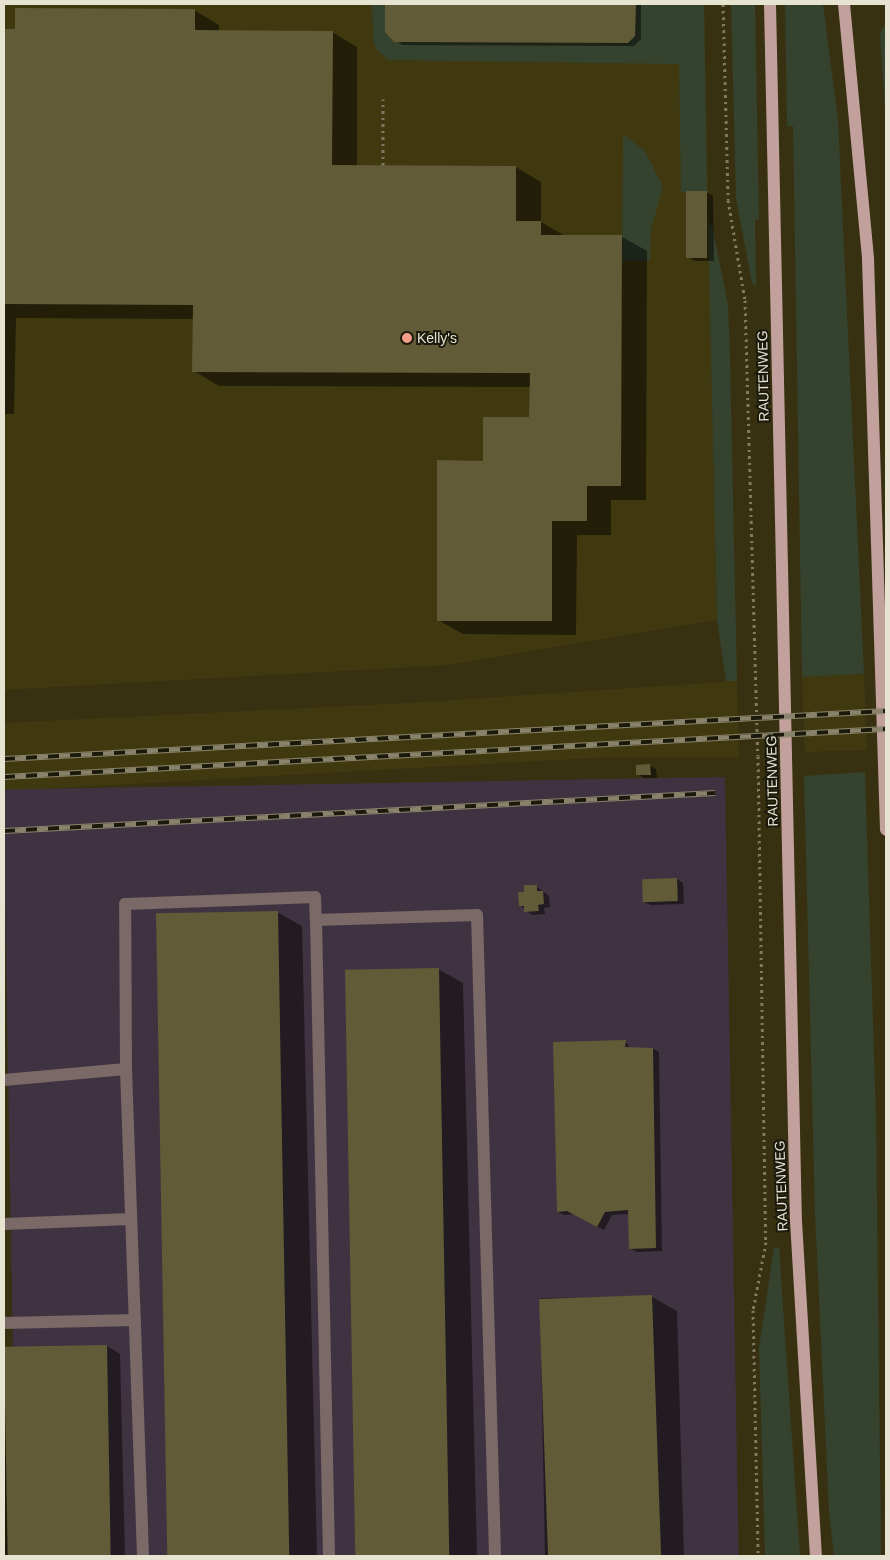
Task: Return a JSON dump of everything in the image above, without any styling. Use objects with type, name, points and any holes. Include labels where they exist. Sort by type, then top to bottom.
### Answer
[{"type":"main road","name":"RAUTENWEG","points":[[770,4],[796,1221],[816,1556]]},
{"type":"main road","points":[[844,4],[868,259],[886,830]]},
{"type":"lane","points":[[143,1556],[126,1069],[125,904],[315,897],[329,1556]]},
{"type":"lane","points":[[316,920],[477,915],[494,1556]]},
{"type":"lane","points":[[4,1080],[126,1069]]},
{"type":"lane","points":[[4,1224],[131,1219]]},
{"type":"lane","points":[[4,1323],[135,1320]]},
{"type":"path","points":[[723,4],[728,200],[745,300],[758,756],[766,1242],[753,1310],[758,1556]]},
{"type":"path","points":[[383,99],[383,165]]},
{"type":"shaded area","points":[[4,4],[704,4],[717,620],[449,665],[4,690]]},
{"type":"shaded area","points":[[864,674],[867,750],[805,752],[802,676]]},
{"type":"shaded area","points":[[737,681],[739,757],[612,757],[4,791],[4,723],[408,703]]},
{"type":"shaded area","points":[[725,777],[739,1556],[16,1556],[4,790]]},
{"type":"green space","points":[[372,4],[385,4],[385,32],[394,42],[627,43],[635,36],[636,4],[704,4],[707,191],[681,192],[679,64],[388,60],[376,49],[373,39]]},
{"type":"green space","points":[[731,4],[755,4],[759,220],[755,220],[756,287],[752,283],[736,198]]},
{"type":"green space","points":[[785,4],[823,4],[838,120],[864,674],[802,677],[793,126],[787,126]]},
{"type":"green space","points":[[886,23],[886,124],[880,34]]},
{"type":"green space","points":[[623,134],[645,151],[663,187],[651,229],[650,261],[622,261]]},
{"type":"green space","points":[[708,224],[712,226],[728,304],[737,681],[726,681],[717,620]]},
{"type":"green space","points":[[865,772],[876,1119],[881,1556],[834,1556],[829,1511],[815,1214],[804,776]]},
{"type":"green space","points":[[774,1247],[779,1248],[800,1556],[765,1556],[759,1348]]},
{"type":"building","points":[[385,4],[636,4],[635,36],[628,43],[394,42],[385,32]]},
{"type":"building","name":"Kelly's","points":[[15,8],[195,9],[195,30],[333,31],[332,165],[516,166],[516,221],[541,221],[541,235],[622,235],[621,486],[587,486],[587,521],[552,521],[552,621],[437,621],[437,460],[483,461],[483,417],[529,417],[530,373],[192,372],[193,305],[4,304],[4,29],[15,29]]},
{"type":"building","points":[[686,191],[707,191],[707,258],[686,258]]},
{"type":"building","points":[[650,764],[651,775],[636,775],[636,765]]},
{"type":"building","points":[[677,878],[678,901],[643,902],[642,879]]},
{"type":"building","points":[[524,885],[537,885],[537,891],[543,891],[544,904],[538,905],[539,911],[524,912],[524,906],[519,906],[518,892],[524,892]]},
{"type":"building","points":[[278,911],[289,1556],[167,1556],[156,913]]},
{"type":"building","points":[[439,968],[449,1556],[355,1556],[345,970]]},
{"type":"building","points":[[626,1040],[625,1047],[653,1048],[656,1248],[629,1249],[628,1210],[605,1212],[597,1227],[567,1211],[557,1212],[553,1042]]},
{"type":"building","points":[[652,1295],[661,1556],[548,1556],[539,1299]]},
{"type":"building","points":[[107,1345],[111,1556],[8,1556],[4,1347]]},
{"type":"railway","points":[[4,759],[886,711]]},
{"type":"railway","points":[[4,777],[886,729]]},
{"type":"railway","points":[[4,831],[715,793]]},
{"type":"place","name":"Kelly's","points":[[407,338]]}]
